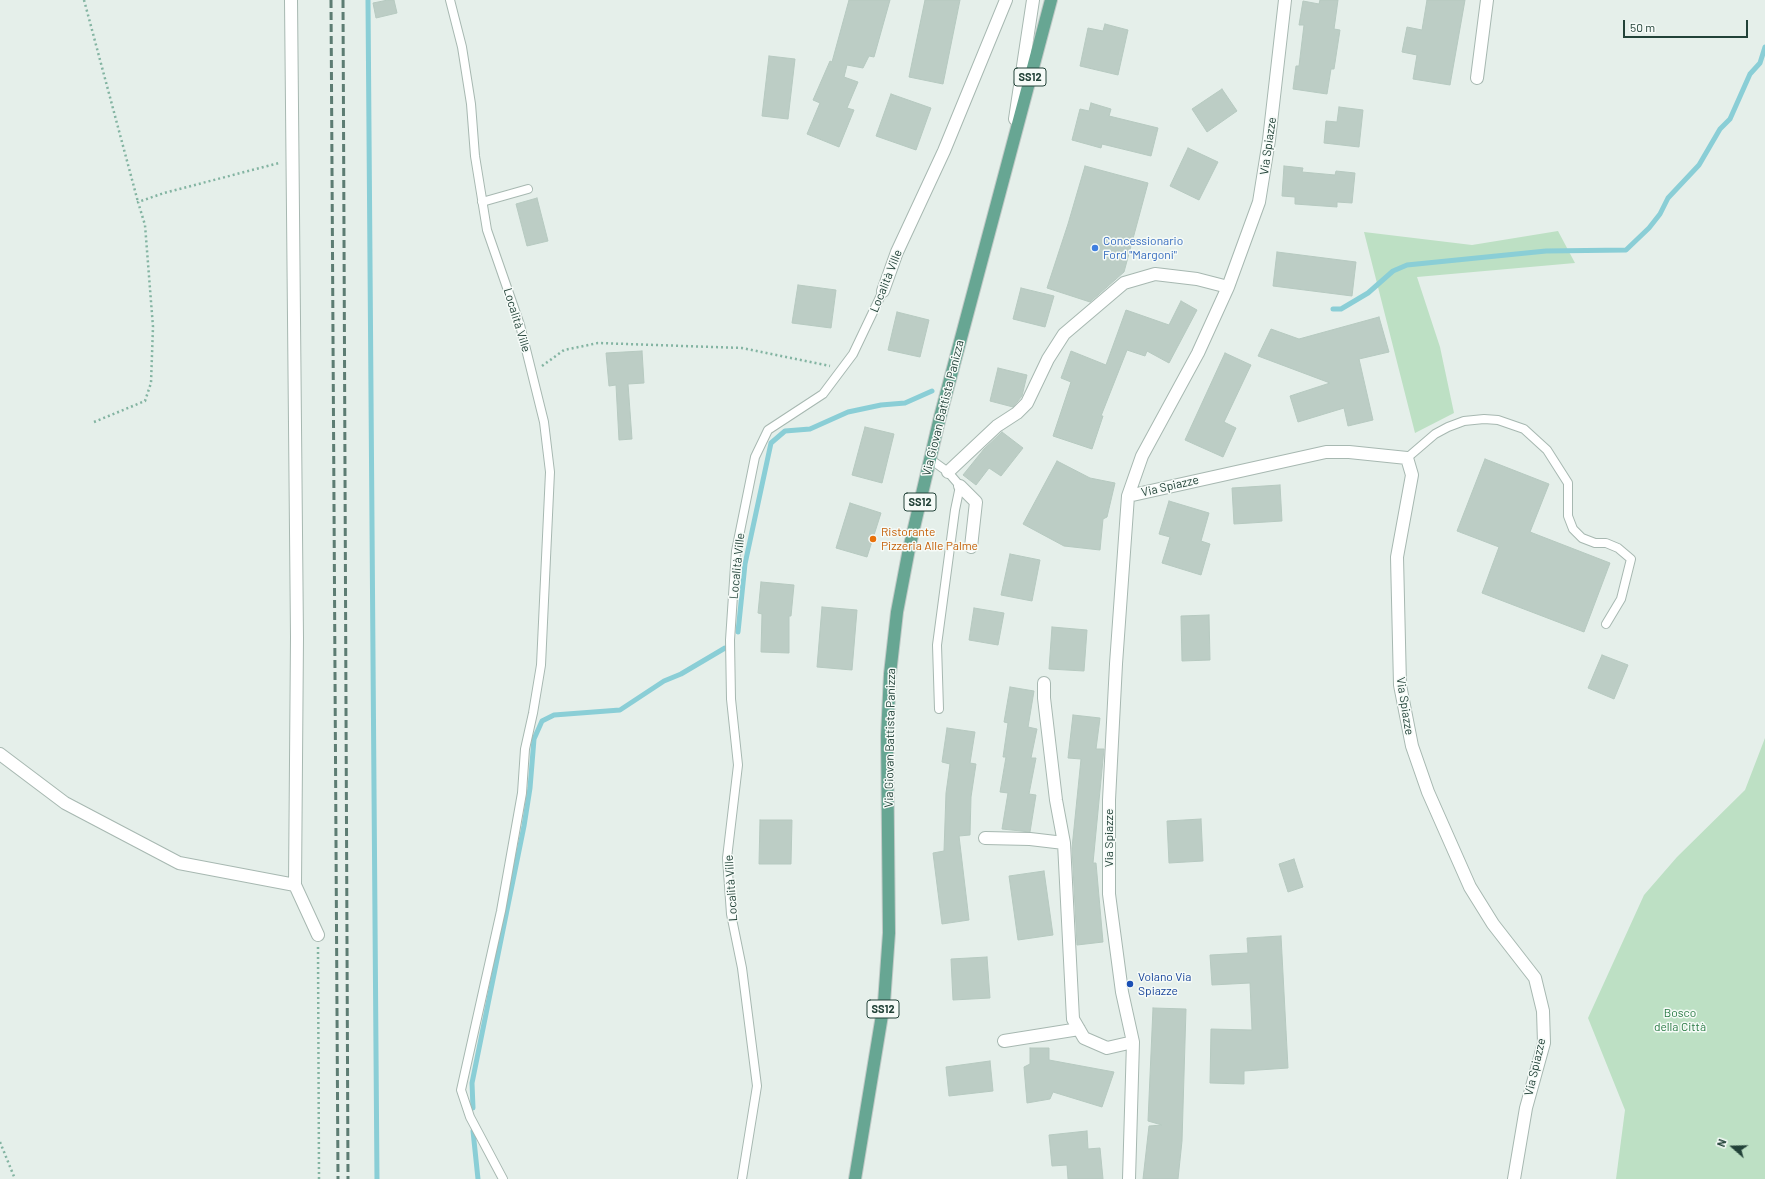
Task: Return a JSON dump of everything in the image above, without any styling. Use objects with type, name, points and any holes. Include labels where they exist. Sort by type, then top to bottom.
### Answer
[{"type":"main road","name":"Via Giovan Battista Panizza","points":[[855,1179],[884,1003],[889,940],[887,736],[890,674],[898,612],[909,549],[930,459],[1051,0]]},
{"type":"street","points":[[290,0],[297,637],[295,885],[318,935]]},
{"type":"street","name":"Località Ville","points":[[883,291],[909,225],[947,144],[1006,0]]},
{"type":"street","points":[[1010,152],[1033,0]]},
{"type":"street","name":"Via Spiazze","points":[[1129,1179],[1133,1042],[1122,992],[1109,887],[1109,800],[1116,664],[1128,496],[1142,456],[1198,352],[1228,287],[1259,202],[1270,140],[1285,0]]},
{"type":"street","points":[[1477,78],[1488,0]]},
{"type":"street","points":[[948,472],[997,426],[1028,403],[1048,359],[1064,334],[1124,283],[1155,274],[1197,279],[1228,287]]},
{"type":"street","name":"Via Spiazze","points":[[1128,496],[1326,452],[1349,452],[1408,458],[1412,475],[1397,557],[1400,685],[1412,746],[1428,792],[1470,887],[1493,924],[1535,978],[1543,1011],[1544,1043],[1526,1108],[1514,1179]]},
{"type":"street","points":[[960,486],[976,502],[971,547]]},
{"type":"street","points":[[1044,683],[1044,698],[1056,800],[1064,843],[1073,1019],[1084,1038],[1107,1048],[1133,1042]]},
{"type":"street","points":[[0,754],[65,803],[179,863],[295,885]]},
{"type":"street","points":[[985,838],[1030,839],[1064,843]]},
{"type":"street","points":[[1004,1041],[1079,1029]]},
{"type":"lane","name":"Località Ville","points":[[450,0],[462,47],[471,104],[475,156],[487,230],[520,325],[544,422],[550,472],[541,665],[525,749],[522,793],[501,911],[461,1090],[470,1117],[503,1179]]},
{"type":"lane","points":[[482,202],[528,189]]},
{"type":"lane","name":"Località Ville","points":[[742,1179],[757,1086],[742,968],[731,914],[727,858],[738,765],[731,699],[730,640],[736,551],[755,457],[768,430],[823,394],[853,354],[883,291]]},
{"type":"lane","points":[[1408,458],[1435,434],[1464,421],[1484,418],[1498,420],[1524,429],[1547,450],[1568,483],[1568,516],[1573,529],[1582,538],[1595,542],[1606,543],[1618,548],[1631,559],[1621,599],[1606,624]]},
{"type":"lane","points":[[930,459],[948,472],[960,486],[955,510],[937,646],[939,709]]},
{"type":"path","points":[[84,0],[145,225],[153,326],[151,383],[145,400],[94,422]]},
{"type":"path","points":[[138,202],[164,193],[291,160]]},
{"type":"path","points":[[532,373],[564,350],[598,343],[742,348],[842,369]]},
{"type":"path","points":[[318,935],[319,1179]]},
{"type":"path","points":[[0,1142],[15,1179]]},
{"type":"green space","points":[[1558,231],[1575,263],[1417,277],[1440,347],[1454,413],[1415,433],[1364,232],[1472,245]]},
{"type":"green space","name":"Bosco della Città","points":[[1765,738],[1765,1179],[1616,1179],[1625,1110],[1588,1018],[1644,895],[1677,857],[1745,790]]},
{"type":"building","points":[[394,0],[397,13],[376,18],[373,3]]},
{"type":"building","points":[[849,0],[890,0],[874,57],[869,56],[863,68],[847,65],[844,77],[858,82],[847,108],[854,110],[839,147],[807,134],[820,103],[813,100],[830,61],[832,62]]},
{"type":"building","points":[[925,0],[960,0],[943,84],[909,77]]},
{"type":"building","points":[[1320,0],[1338,0],[1334,29],[1340,30],[1334,69],[1331,69],[1327,94],[1293,89],[1296,66],[1299,66],[1304,25],[1299,25],[1303,1],[1319,4]]},
{"type":"building","points":[[1427,0],[1465,0],[1450,85],[1413,79],[1417,55],[1402,52],[1407,27],[1422,30]]},
{"type":"building","points":[[1105,24],[1128,30],[1118,75],[1080,66],[1088,28],[1103,31]]},
{"type":"building","points":[[769,56],[795,59],[788,119],[762,116]]},
{"type":"building","points":[[1222,89],[1237,111],[1207,132],[1192,109]]},
{"type":"building","points":[[891,94],[931,108],[916,150],[876,136]]},
{"type":"building","points":[[1091,103],[1111,109],[1109,116],[1158,128],[1151,156],[1102,144],[1101,148],[1072,140],[1080,109],[1089,111]]},
{"type":"building","points":[[1339,107],[1363,110],[1359,147],[1324,143],[1326,121],[1337,122]]},
{"type":"building","points":[[1188,148],[1218,162],[1199,200],[1170,186]]},
{"type":"building","points":[[1085,166],[1148,183],[1124,272],[1090,302],[1047,288]]},
{"type":"building","points":[[1284,166],[1303,168],[1302,172],[1335,175],[1336,171],[1355,173],[1352,203],[1337,202],[1337,207],[1295,204],[1295,197],[1282,196]]},
{"type":"building","points":[[537,198],[548,241],[527,246],[516,204]]},
{"type":"building","points":[[1277,252],[1356,262],[1352,296],[1273,286]]},
{"type":"building","points":[[798,285],[836,290],[831,328],[792,323]]},
{"type":"building","points":[[1021,288],[1054,296],[1045,327],[1013,319]]},
{"type":"building","points":[[1181,301],[1197,310],[1169,363],[1147,351],[1145,356],[1127,350],[1101,416],[1103,416],[1092,449],[1053,436],[1071,382],[1061,378],[1071,351],[1106,365],[1126,310],[1169,325]]},
{"type":"building","points":[[897,312],[929,320],[920,357],[888,350]]},
{"type":"building","points":[[1379,317],[1389,352],[1359,359],[1373,420],[1348,426],[1344,408],[1298,422],[1290,396],[1330,383],[1258,356],[1271,329],[1299,339]]},
{"type":"building","points":[[642,351],[644,383],[628,384],[632,439],[619,440],[616,385],[609,386],[606,353]]},
{"type":"building","points":[[1225,353],[1251,365],[1224,422],[1236,428],[1223,457],[1185,440]]},
{"type":"building","points":[[998,368],[1027,375],[1022,396],[1013,407],[990,401]]},
{"type":"building","points":[[865,427],[894,434],[882,483],[852,475]]},
{"type":"building","points":[[1002,432],[1023,448],[1001,476],[989,468],[976,485],[963,475],[984,449]]},
{"type":"building","points":[[1485,459],[1549,484],[1530,532],[1610,563],[1584,632],[1482,593],[1499,547],[1457,531]]},
{"type":"building","points":[[1057,461],[1090,478],[1115,483],[1107,517],[1103,519],[1100,550],[1064,546],[1023,524]]},
{"type":"building","points":[[1280,485],[1282,521],[1234,524],[1232,488]]},
{"type":"building","points":[[1169,501],[1209,513],[1201,541],[1210,544],[1201,575],[1162,563],[1170,537],[1159,534]]},
{"type":"building","points":[[850,503],[881,513],[867,557],[836,548]]},
{"type":"building","points":[[1010,554],[1040,560],[1032,601],[1001,595]]},
{"type":"building","points":[[761,582],[794,585],[791,616],[789,616],[789,653],[761,652],[762,614],[758,613]]},
{"type":"building","points":[[822,607],[857,610],[852,670],[817,667]]},
{"type":"building","points":[[974,608],[1004,613],[998,645],[969,640]]},
{"type":"building","points":[[1209,615],[1210,660],[1182,661],[1181,616]]},
{"type":"building","points":[[1052,627],[1087,630],[1084,671],[1049,669]]},
{"type":"building","points":[[1602,655],[1628,665],[1614,699],[1588,688]]},
{"type":"building","points":[[1010,687],[1034,691],[1028,727],[1037,729],[1031,758],[1036,758],[1029,794],[1036,795],[1030,832],[1002,829],[1008,793],[1000,792],[1006,757],[1003,757],[1008,723],[1004,722]]},
{"type":"building","points":[[1073,715],[1100,718],[1096,749],[1104,749],[1093,863],[1096,863],[1103,942],[1077,945],[1072,848],[1081,759],[1068,758]]},
{"type":"building","points":[[947,728],[975,732],[970,763],[976,764],[971,797],[970,835],[959,836],[969,920],[942,924],[933,853],[944,851],[946,793],[950,764],[942,762]]},
{"type":"building","points":[[1201,819],[1203,861],[1169,863],[1167,821]]},
{"type":"building","points":[[760,820],[792,820],[791,864],[759,864]]},
{"type":"building","points":[[1294,859],[1303,887],[1288,892],[1279,864]]},
{"type":"building","points":[[1044,871],[1053,935],[1018,940],[1009,876]]},
{"type":"building","points":[[1281,936],[1288,1068],[1244,1071],[1244,1084],[1210,1083],[1211,1029],[1252,1030],[1250,983],[1212,985],[1210,955],[1248,953],[1247,938]]},
{"type":"building","points":[[987,957],[990,998],[953,1000],[951,959]]},
{"type":"building","points":[[1153,1008],[1186,1009],[1182,1141],[1178,1179],[1143,1179],[1149,1126],[1162,1125],[1148,1121]]},
{"type":"building","points":[[1030,1048],[1049,1048],[1049,1060],[1114,1072],[1102,1107],[1053,1092],[1050,1099],[1027,1103],[1024,1067],[1030,1064]]},
{"type":"building","points":[[990,1061],[993,1091],[949,1096],[946,1067]]},
{"type":"building","points":[[1087,1131],[1088,1149],[1100,1148],[1103,1179],[1068,1179],[1067,1165],[1052,1166],[1049,1135]]},
{"type":"waterway","points":[[368,0],[377,1179]]},
{"type":"waterway","points":[[1333,309],[1341,309],[1368,293],[1393,271],[1407,265],[1546,251],[1626,250],[1649,228],[1660,214],[1668,198],[1699,165],[1720,129],[1730,119],[1750,74],[1760,63],[1765,47]]},
{"type":"waterway","points":[[738,632],[745,564],[771,443],[785,431],[810,429],[848,412],[881,405],[905,403],[932,391]]},
{"type":"waterway","points":[[473,1108],[472,1083],[524,826],[530,788],[534,739],[542,721],[554,715],[620,710],[664,681],[681,674],[725,648]]},
{"type":"waterway","points":[[473,1131],[478,1179]]},
{"type":"railway","points":[[331,0],[338,1179]]},
{"type":"railway","points":[[343,0],[348,1179]]},
{"type":"place","name":"Concessionario Ford \"Margoni\"","points":[[1095,248]]},
{"type":"place","name":"Ristorante Pizzeria Alle Palme","points":[[873,539]]},
{"type":"place","name":"Volano Via Spiazze","points":[[1130,984]]}]
